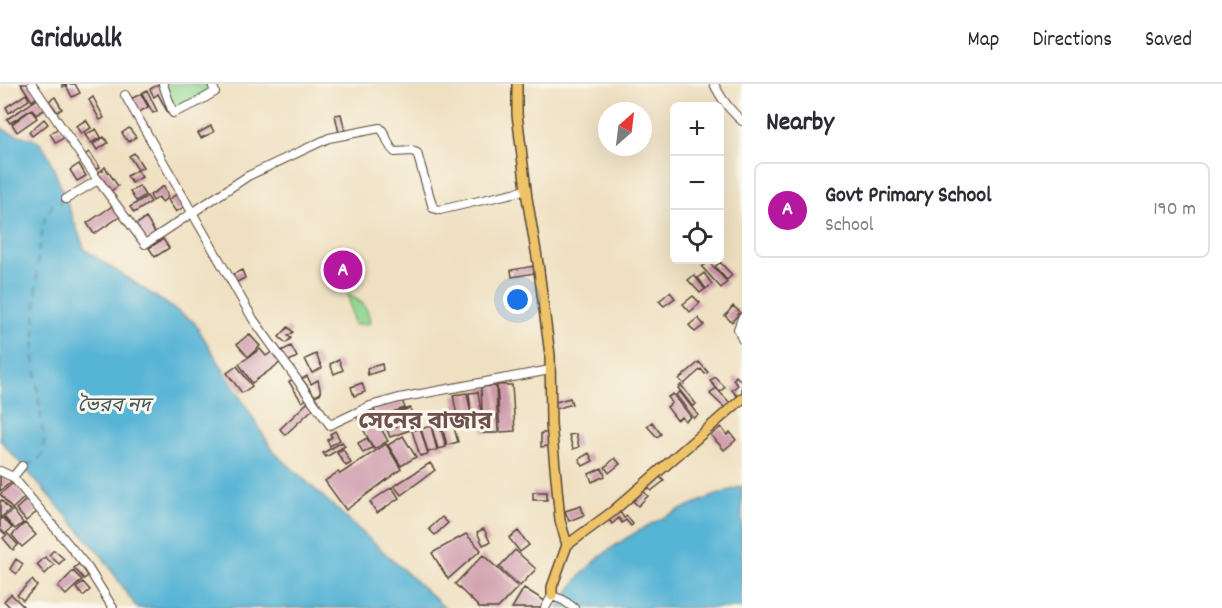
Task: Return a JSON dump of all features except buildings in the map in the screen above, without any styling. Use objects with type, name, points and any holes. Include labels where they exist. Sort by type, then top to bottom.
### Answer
[{"type":"main road","points":[[516,84],[517,114],[526,190],[550,355],[551,424],[560,520],[567,545]]},
{"type":"main road","points":[[552,596],[552,587],[567,545],[612,512],[742,399]]},
{"type":"street","points":[[32,84],[145,244],[248,176],[329,138],[380,128],[386,133],[387,142],[394,152],[417,153],[433,208],[441,210],[526,190]]},
{"type":"street","points":[[163,84],[173,112],[194,104],[215,92],[212,84]]},
{"type":"street","points":[[714,84],[722,100],[742,121]]},
{"type":"street","points":[[125,94],[253,319],[330,425],[370,406],[399,398],[550,370]]},
{"type":"street","points":[[66,199],[98,180]]},
{"type":"street","points":[[742,318],[738,329],[742,339]]},
{"type":"street","points":[[13,477],[22,466]]},
{"type":"street","points":[[0,471],[13,477],[88,568],[113,608]]},
{"type":"street","points":[[545,608],[552,596],[574,608]]},
{"type":"green space","points":[[164,84],[212,84],[214,92],[173,112]]},
{"type":"green space","points":[[348,295],[364,305],[370,323],[354,325]]},
{"type":"water","name":"ভৈরব নদ","points":[[0,126],[4,130],[41,144],[49,156],[85,250],[194,322],[273,451],[445,608],[137,608],[102,556],[0,440]]},
{"type":"water","points":[[742,486],[742,608],[558,608],[584,572],[603,554],[621,542],[681,509]]},
{"type":"ferry route","points":[[26,465],[35,463],[42,456],[44,442],[34,357],[38,253],[45,218],[53,205],[64,200]]},
{"type":"place","name":"Govt Primary School","points":[[343,270]]},
{"type":"district","name":"সেনের বাজার","points":[[425,420]]}]
